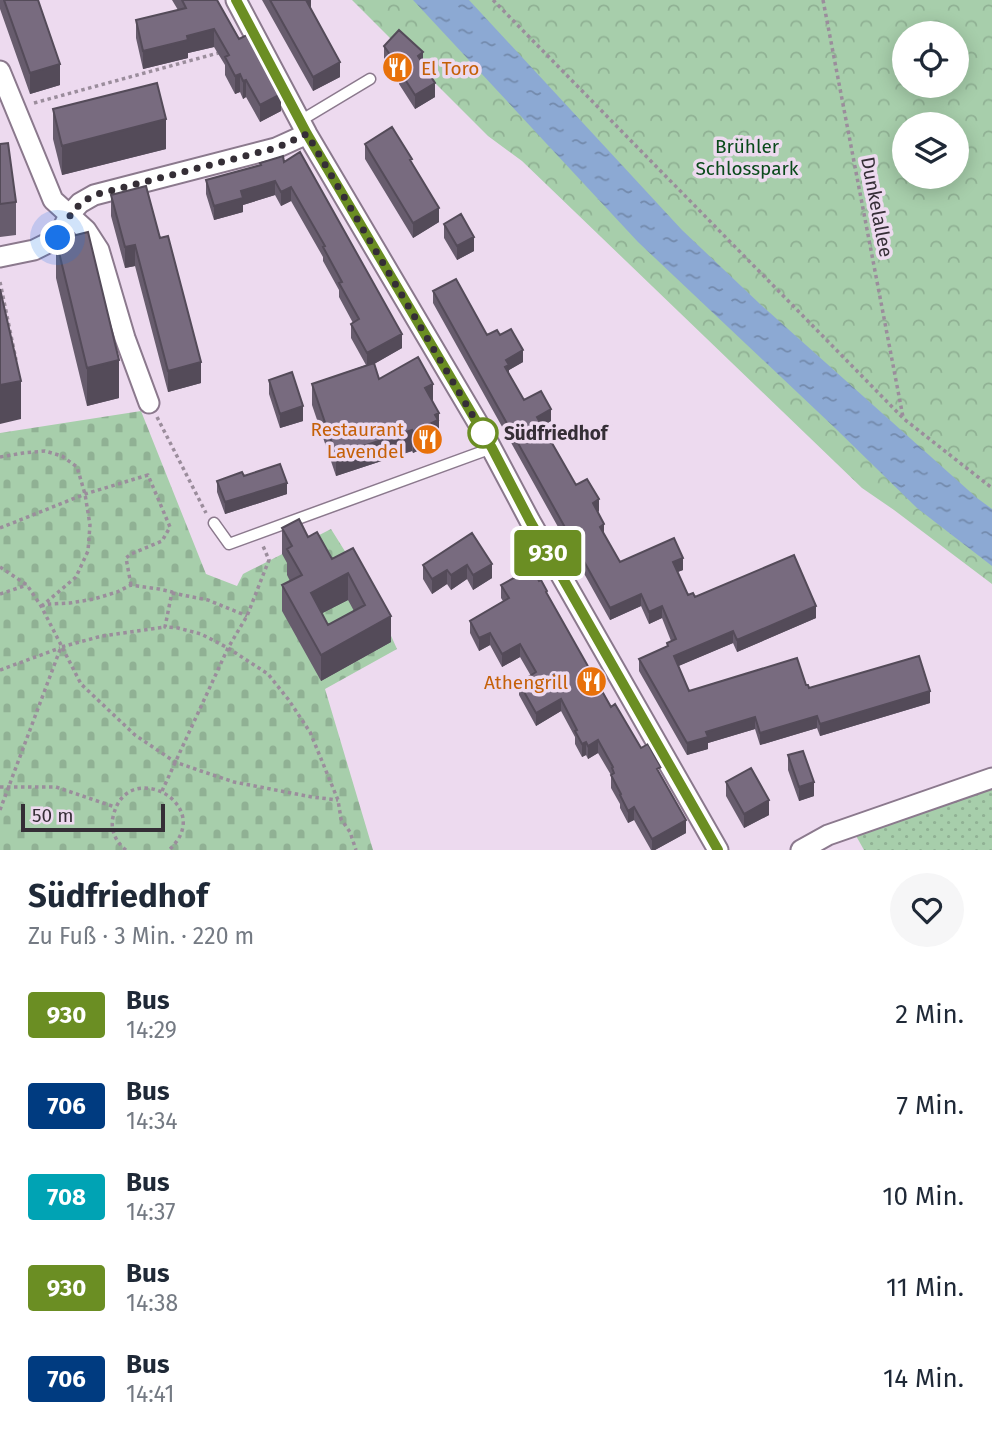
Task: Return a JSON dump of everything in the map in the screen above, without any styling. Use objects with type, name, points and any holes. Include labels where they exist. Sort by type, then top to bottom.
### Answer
[{"type":"street","points":[[236,0],[303,127],[492,448],[530,521],[719,850]]},
{"type":"street","points":[[0,71],[53,200],[86,230],[99,250],[125,338],[149,403]]},
{"type":"street","points":[[0,257],[34,250],[58,238],[69,215],[80,203],[94,195],[276,148],[303,127]]},
{"type":"street","points":[[801,850],[828,835],[992,778]]},
{"type":"lane","points":[[303,127],[369,79]]},
{"type":"lane","points":[[214,523],[229,544],[492,448]]},
{"type":"path","points":[[493,0],[904,419],[992,488]]},
{"type":"path","name":"Dunkelallee","points":[[823,0],[904,419]]},
{"type":"path","points":[[15,108],[258,43]]},
{"type":"path","points":[[0,282],[16,360]]},
{"type":"path","points":[[149,403],[203,510],[214,523]]},
{"type":"path","points":[[0,457],[45,451],[62,456],[77,467],[85,494],[90,525],[88,551],[76,576],[41,606]]},
{"type":"path","points":[[0,528],[85,494],[148,475],[170,527],[162,541],[126,558],[131,585]]},
{"type":"path","points":[[162,791],[228,648],[247,616],[269,560],[258,534]]},
{"type":"path","points":[[0,567],[27,585],[82,684],[135,735],[175,762],[234,782],[338,800]]},
{"type":"path","points":[[0,594],[27,585]]},
{"type":"path","points":[[41,606],[94,599],[131,585],[208,600],[247,616]]},
{"type":"path","points":[[165,627],[172,593]]},
{"type":"path","points":[[0,670],[61,647],[137,629],[178,628],[201,634],[268,674],[288,699],[310,732],[338,800],[341,819],[350,832],[356,850]]},
{"type":"path","points":[[0,810],[61,647]]},
{"type":"path","points":[[0,787],[56,787],[116,807]]},
{"type":"path","points":[[126,850],[113,833],[112,820],[116,807],[127,794],[153,788],[173,798],[180,809],[183,821],[181,833],[169,850]]},
{"type":"green space","name":"Brühler Schlosspark","points":[[352,0],[992,0],[992,584],[862,488],[522,161],[488,136]]},
{"type":"green space","points":[[141,411],[206,574],[237,586],[243,574],[331,529],[373,596],[397,649],[325,689],[373,850],[0,850],[0,433]]},
{"type":"green space","points":[[992,787],[992,850],[864,850],[855,834]]},
{"type":"water","points":[[413,0],[469,0],[682,230],[760,304],[992,509],[992,566],[917,508],[638,242]]},
{"type":"building","points":[[4,0],[38,0],[60,64],[30,73]]},
{"type":"building","points":[[182,0],[217,0],[239,39],[249,34],[281,94],[260,105],[246,80],[243,81],[240,74],[235,76],[225,57],[229,55],[214,29],[187,36],[188,40],[143,51],[136,20],[186,8]]},
{"type":"building","points":[[270,0],[306,0],[340,62],[313,77]]},
{"type":"building","points":[[399,30],[423,52],[418,56],[435,83],[415,95],[399,70],[402,68],[384,46]]},
{"type":"building","points":[[157,83],[166,119],[62,146],[53,109]]},
{"type":"building","points":[[392,127],[439,208],[413,223],[365,144]]},
{"type":"building","points":[[8,143],[16,202],[0,204],[0,144]]},
{"type":"building","points":[[300,152],[402,334],[367,353],[351,324],[359,319],[339,283],[342,282],[323,247],[325,246],[291,187],[281,192],[275,181],[241,191],[243,198],[214,206],[206,180],[283,156],[284,162]]},
{"type":"building","points":[[146,186],[160,238],[168,236],[201,362],[168,371],[135,245],[125,247],[111,195]]},
{"type":"building","points":[[461,214],[474,237],[457,246],[444,224]]},
{"type":"building","points":[[88,232],[119,360],[87,368],[56,240]]},
{"type":"building","points":[[456,279],[487,335],[497,330],[500,335],[511,329],[523,350],[506,360],[509,365],[505,367],[524,400],[541,391],[551,409],[537,417],[576,485],[587,479],[599,499],[593,503],[604,524],[600,527],[620,562],[674,538],[683,558],[673,562],[688,595],[693,593],[695,597],[794,555],[816,606],[737,640],[733,631],[674,656],[689,691],[797,658],[809,688],[919,656],[930,691],[820,724],[817,716],[760,733],[755,717],[706,732],[708,737],[687,743],[639,659],[668,646],[667,643],[676,639],[662,606],[649,612],[641,594],[610,608],[433,291]]},
{"type":"building","points":[[0,289],[21,381],[0,385]]},
{"type":"building","points":[[418,357],[433,384],[425,388],[439,413],[435,415],[438,420],[413,432],[412,430],[336,455],[312,384],[374,363],[379,379]]},
{"type":"building","points":[[292,372],[303,406],[280,414],[269,380]]},
{"type":"building","points":[[280,464],[287,483],[225,502],[217,481],[242,472],[244,476]]},
{"type":"building","points":[[299,519],[308,537],[317,532],[332,559],[353,548],[391,616],[321,655],[282,585],[302,575],[287,549],[292,546],[282,528]],"holes":[[[348,573],[365,605],[328,625],[311,593]]]},
{"type":"building","points":[[472,533],[492,564],[473,575],[467,565],[451,575],[447,570],[432,579],[423,565]]},
{"type":"building","points":[[532,568],[611,707],[615,704],[641,748],[648,744],[661,767],[657,769],[686,820],[652,839],[634,807],[628,811],[611,775],[614,773],[613,767],[598,740],[588,746],[586,742],[582,744],[561,699],[536,713],[519,683],[536,672],[520,644],[502,654],[490,633],[479,638],[470,621],[509,598],[501,585]]},
{"type":"building","points":[[803,751],[814,782],[799,787],[788,755]]},
{"type":"building","points":[[751,768],[769,800],[744,814],[726,782]]},
{"type":"bus line","name":"930","points":[[236,0],[307,134],[492,448],[530,521],[718,850]]},
{"type":"place","name":"El Toro","points":[[398,68]]},
{"type":"place","name":"Südfriedhof","points":[[483,433]]},
{"type":"place","name":"Restaurant Lavendel","points":[[427,440]]},
{"type":"place","name":"Athengrill","points":[[591,682]]},
{"type":"route","points":[[58,238],[69,215],[80,203],[94,195],[276,148],[307,134],[483,433]]}]
